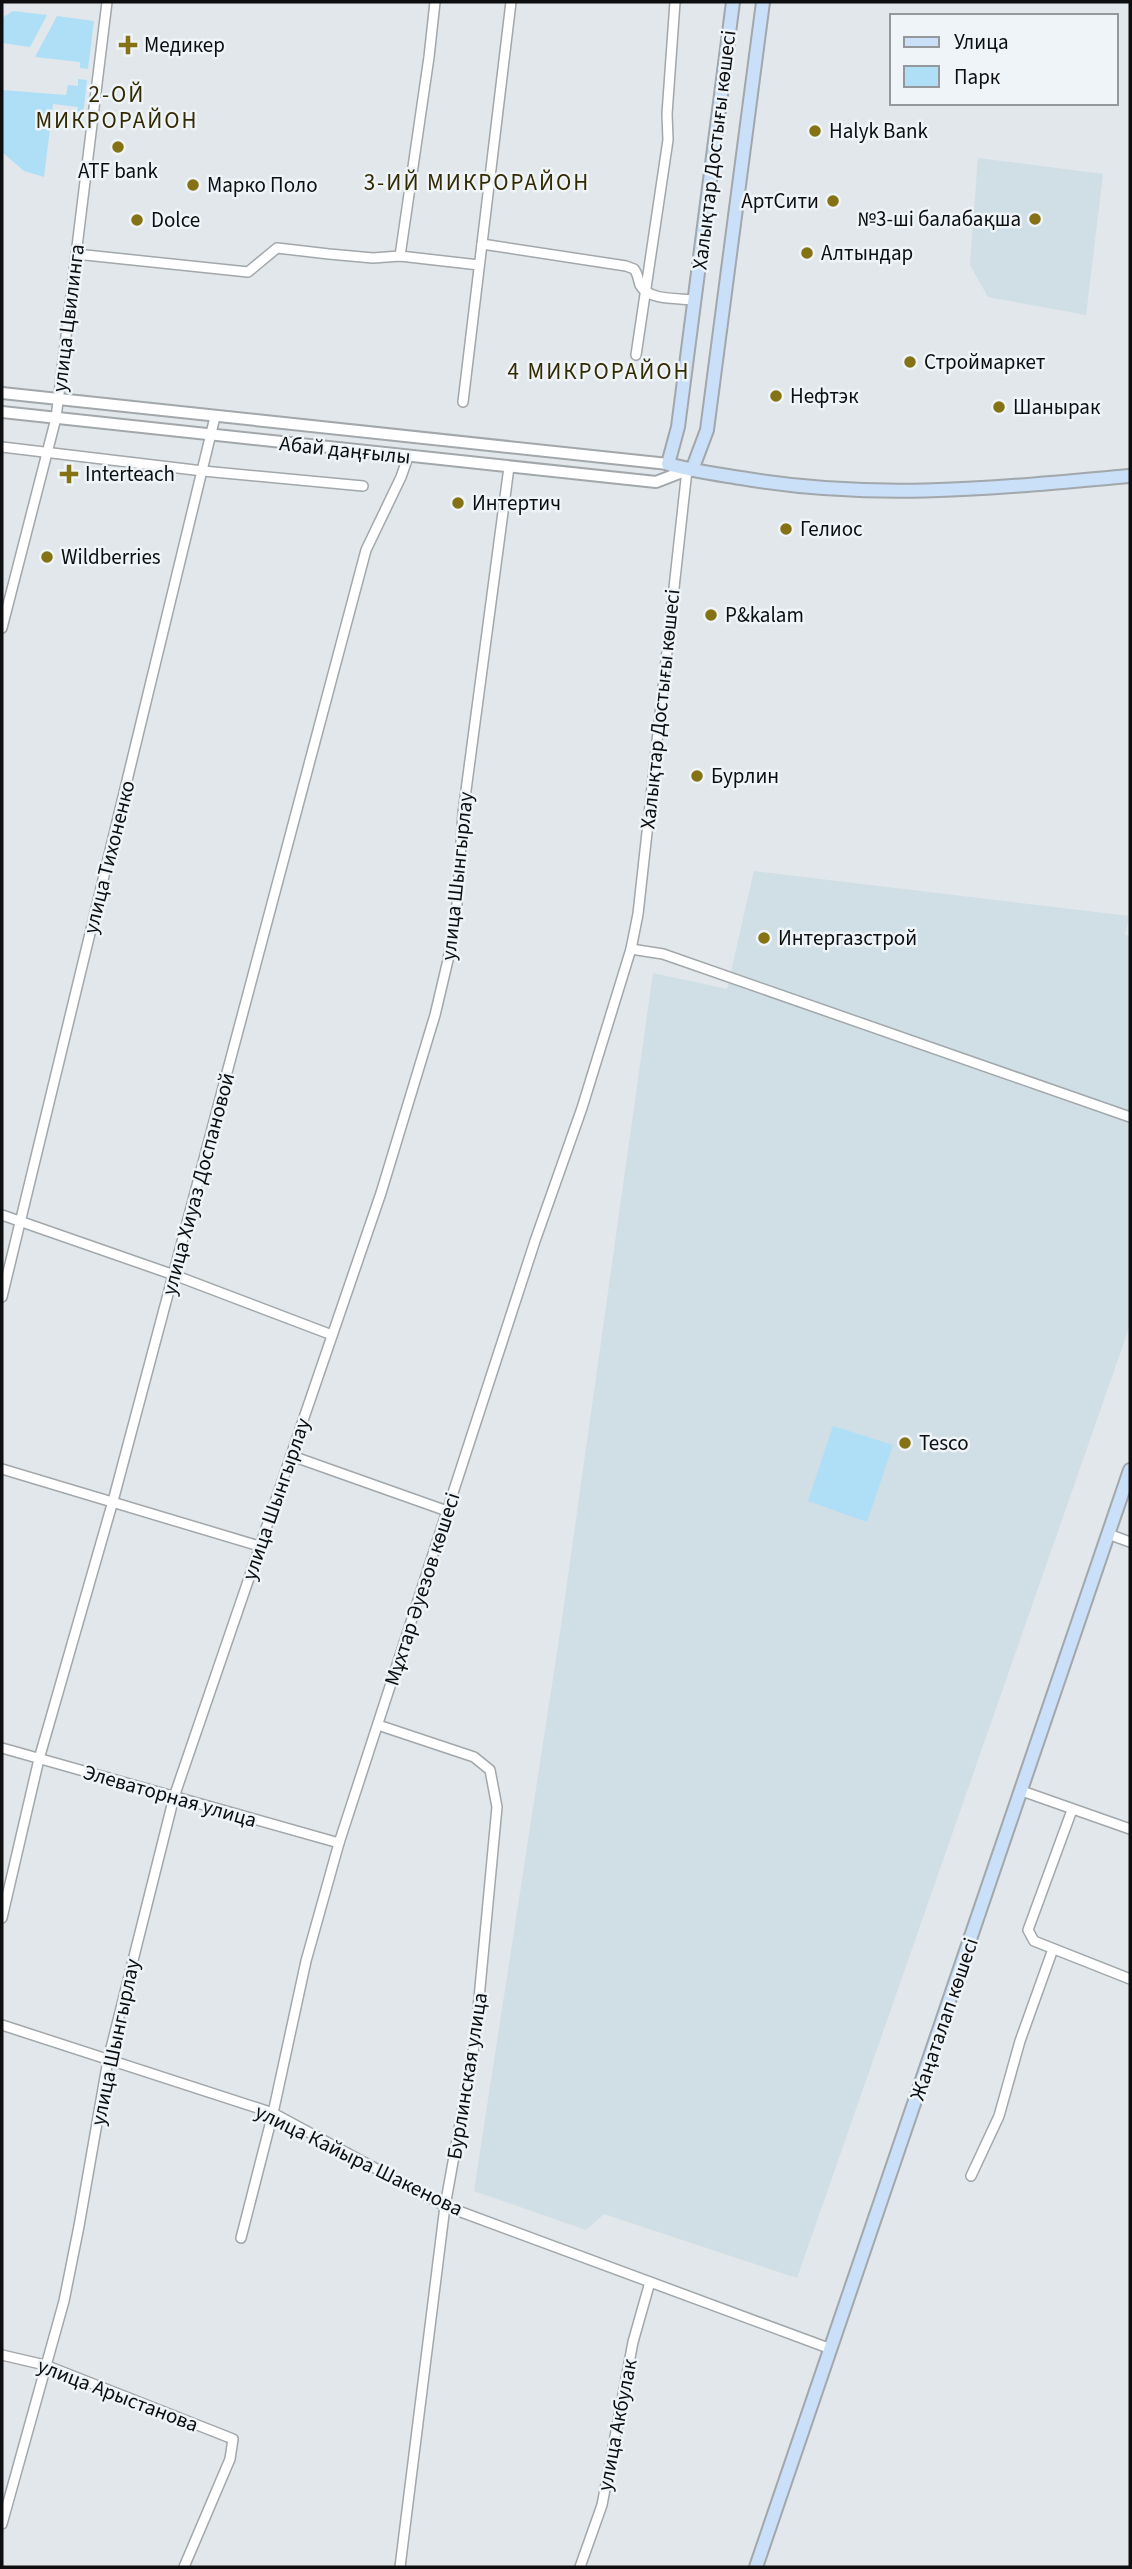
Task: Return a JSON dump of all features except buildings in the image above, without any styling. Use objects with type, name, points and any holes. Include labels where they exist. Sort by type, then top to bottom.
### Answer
[{"type":"main road","name":"Халықтар Достығы көшесі","points":[[668,464],[678,427],[733,2]]},
{"type":"main road","name":"Халықтар Достығы көшесі","points":[[690,470],[707,430],[763,2]]},
{"type":"main road","points":[[668,464],[690,470],[816,488],[887,492],[957,491],[1130,476]]},
{"type":"main road","name":"Жаңаталап көшесі","points":[[756,2567],[1130,1470]]},
{"type":"street","name":"улица Цвилинга","points":[[2,628],[56,418],[107,2]]},
{"type":"street","points":[[400,256],[435,2]]},
{"type":"street","points":[[463,402],[510,2]]},
{"type":"street","points":[[636,355],[668,140],[667,114],[675,2]]},
{"type":"street","points":[[482,244],[635,269],[639,283],[646,293],[695,300]]},
{"type":"street","points":[[76,254],[248,272],[277,248],[373,258],[400,256],[479,265]]},
{"type":"street","name":"Абай даңғылы","points":[[2,393],[668,464]]},
{"type":"street","name":"Абай даңғылы","points":[[2,412],[656,482],[690,470]]},
{"type":"street","name":"улица Тихоненко","points":[[2,1297],[215,417]]},
{"type":"street","points":[[2,447],[203,471],[363,486]]},
{"type":"street","name":"улица Хиуаз Доспановой","points":[[2,1918],[39,1759],[113,1501],[366,550],[408,457]]},
{"type":"street","name":"улица Шынгырлау","points":[[2,2524],[64,2301],[107,2060],[174,1797],[381,1193],[449,960],[457,904],[463,813],[509,467]]},
{"type":"street","name":"Халықтар Достығы көшесі","points":[[631,948],[638,914],[690,470]]},
{"type":"street","points":[[631,948],[663,954],[1130,1117]]},
{"type":"street","name":"Мұхтар Әуезов көшесі","points":[[241,2238],[274,2113],[306,1961],[339,1843],[535,1241],[582,1108],[631,948]]},
{"type":"street","points":[[2,1215],[174,1275],[332,1335]]},
{"type":"street","points":[[292,1456],[447,1511]]},
{"type":"street","points":[[2,1469],[259,1546]]},
{"type":"street","points":[[1108,1534],[1130,1542]]},
{"type":"street","name":"Бурлинская улица","points":[[378,1725],[474,1758],[490,1770],[497,1807],[475,2041],[445,2206],[400,2567]]},
{"type":"street","name":"Элеваторная улица","points":[[2,1748],[339,1843]]},
{"type":"street","points":[[1021,1791],[1130,1829]]},
{"type":"street","points":[[1072,1810],[1028,1930],[1034,1941],[1130,1979]]},
{"type":"street","points":[[971,2176],[999,2116],[1016,2054],[1053,1949]]},
{"type":"street","name":"улица Кайыра Шакенова","points":[[2,2025],[274,2113],[445,2206],[831,2349]]},
{"type":"street","name":"улица Акбулак","points":[[580,2567],[602,2505],[633,2343],[650,2282]]},
{"type":"street","name":"улица Арыстанова","points":[[2,2355],[45,2365],[233,2439],[230,2459],[184,2567]]},
{"type":"shaded area","name":"№3-ші балабақша","points":[[978,158],[1103,174],[1086,315],[988,297],[970,265]]},
{"type":"shaded area","points":[[754,871],[1129,916],[1125,935],[1130,936],[1130,1325],[797,2278],[604,2214],[586,2230],[474,2191],[560,1633],[653,973],[727,989]]},
{"type":"green space","points":[[13,11],[47,15],[30,47],[2,43],[2,18]]},
{"type":"green space","points":[[57,16],[94,21],[88,69],[80,68],[80,62],[35,57]]},
{"type":"green space","points":[[78,79],[87,80],[82,124],[76,123],[78,107],[53,104],[44,177],[24,171],[2,152],[2,90],[66,95],[68,85],[78,86]]},
{"type":"green space","points":[[833,1426],[893,1445],[867,1522],[808,1501]]},
{"type":"place","name":"Медикер","points":[[128,45]]},
{"type":"place","name":"Halyk Bank","points":[[815,131]]},
{"type":"place","name":"ATF bank","points":[[118,147]]},
{"type":"place","name":"Марко Поло","points":[[193,185]]},
{"type":"place","name":"АртСити","points":[[833,201]]},
{"type":"place","name":"№3-ші балабақша","points":[[1035,219]]},
{"type":"place","name":"Dolce","points":[[137,220]]},
{"type":"place","name":"Алтындар","points":[[807,253]]},
{"type":"place","name":"Строймаркет","points":[[910,362]]},
{"type":"place","name":"Нефтэк","points":[[776,396]]},
{"type":"place","name":"Шанырак","points":[[999,407]]},
{"type":"place","name":"Interteach","points":[[69,474]]},
{"type":"place","name":"Интертич","points":[[458,503]]},
{"type":"place","name":"Гелиос","points":[[786,529]]},
{"type":"place","name":"Wildberries","points":[[47,557]]},
{"type":"place","name":"P&kalam","points":[[711,615]]},
{"type":"place","name":"Бурлин","points":[[697,776]]},
{"type":"place","name":"Интергазстрой","points":[[764,938]]},
{"type":"place","name":"Tesco","points":[[905,1443]]},
{"type":"district","name":"2-ОЙ МИКРОРАЙОН","points":[[117,107]]},
{"type":"district","name":"3-ИЙ МИКРОРАЙОН","points":[[477,182]]},
{"type":"district","name":"4 МИКРОРАЙОН","points":[[599,371]]}]
